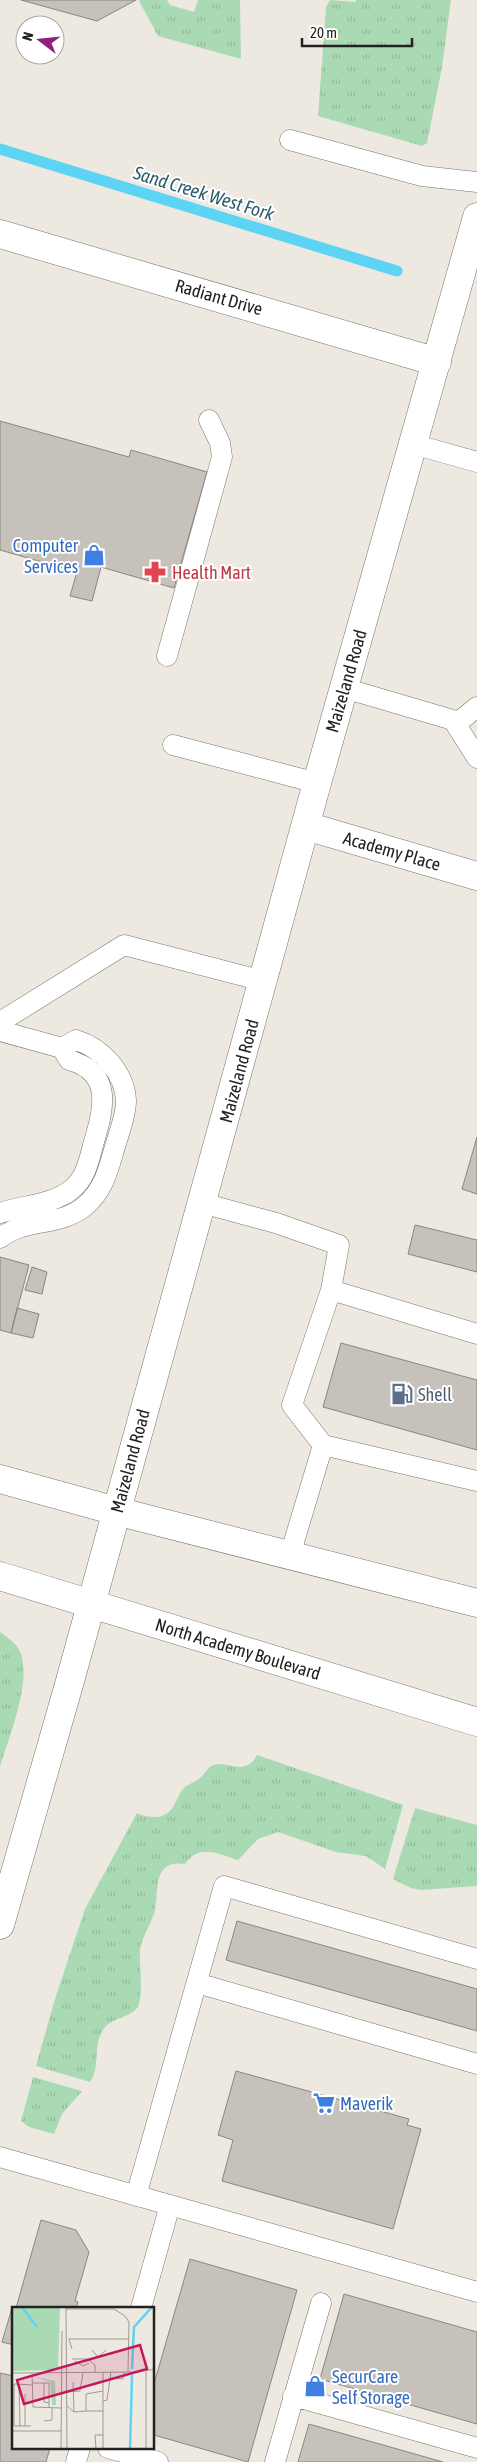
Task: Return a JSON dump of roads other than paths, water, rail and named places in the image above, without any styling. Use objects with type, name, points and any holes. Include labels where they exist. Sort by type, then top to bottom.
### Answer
[{"type":"main road","name":"Maizeland Road","points":[[0,1925],[91,1605],[317,783],[477,217]]},
{"type":"main road","name":"Radiant Drive","points":[[0,234],[437,362]]},
{"type":"main road","name":"Academy Place","points":[[306,826],[477,876]]},
{"type":"main road","points":[[0,1479],[116,1511],[477,1603]]},
{"type":"main road","name":"North Academy Boulevard","points":[[0,1576],[477,1722]]},
{"type":"lane","points":[[290,140],[422,176],[477,182]]},
{"type":"lane","points":[[167,656],[222,457],[220,443],[209,420]]},
{"type":"lane","points":[[413,444],[477,462]]},
{"type":"lane","points":[[344,688],[422,709],[453,720],[477,758]]},
{"type":"lane","points":[[456,724],[477,707]]},
{"type":"lane","points":[[173,745],[317,783]]},
{"type":"lane","points":[[0,1022],[124,945],[263,981]]},
{"type":"lane","points":[[0,1032],[62,1048],[76,1040],[92,1046],[108,1061],[120,1079],[126,1103],[107,1176],[100,1189],[78,1211],[57,1220],[13,1230],[0,1238]]},
{"type":"lane","points":[[0,1213],[63,1195],[73,1189],[86,1169],[102,1115],[104,1104],[102,1091],[88,1070],[80,1063],[69,1060],[62,1048]]},
{"type":"lane","points":[[202,1203],[276,1223],[339,1245],[332,1290],[292,1405],[322,1445],[477,1481]]},
{"type":"lane","points":[[332,1290],[477,1334]]},
{"type":"lane","points":[[290,1555],[322,1445]]},
{"type":"lane","points":[[136,2196],[224,1886],[477,1958]]},
{"type":"lane","points":[[197,1983],[477,2064]]},
{"type":"lane","points":[[0,2157],[476,2290]]},
{"type":"lane","points":[[141,2307],[170,2205]]},
{"type":"lane","points":[[275,2462],[321,2303]]},
{"type":"lane","points":[[293,2396],[477,2448]]},
{"type":"lane","points":[[115,2450],[158,2462]]},
{"type":"waterway","name":"Sand Creek West Fork","points":[[0,149],[397,271]]},
{"type":"place","name":"Computer Services","points":[[94,555]]},
{"type":"place","name":"Health Mart","points":[[155,572]]},
{"type":"place","name":"Shell","points":[[402,1394]]},
{"type":"place","name":"Maverik","points":[[324,2103]]},
{"type":"place","name":"SecurCare Self Storage","points":[[315,2386]]}]
